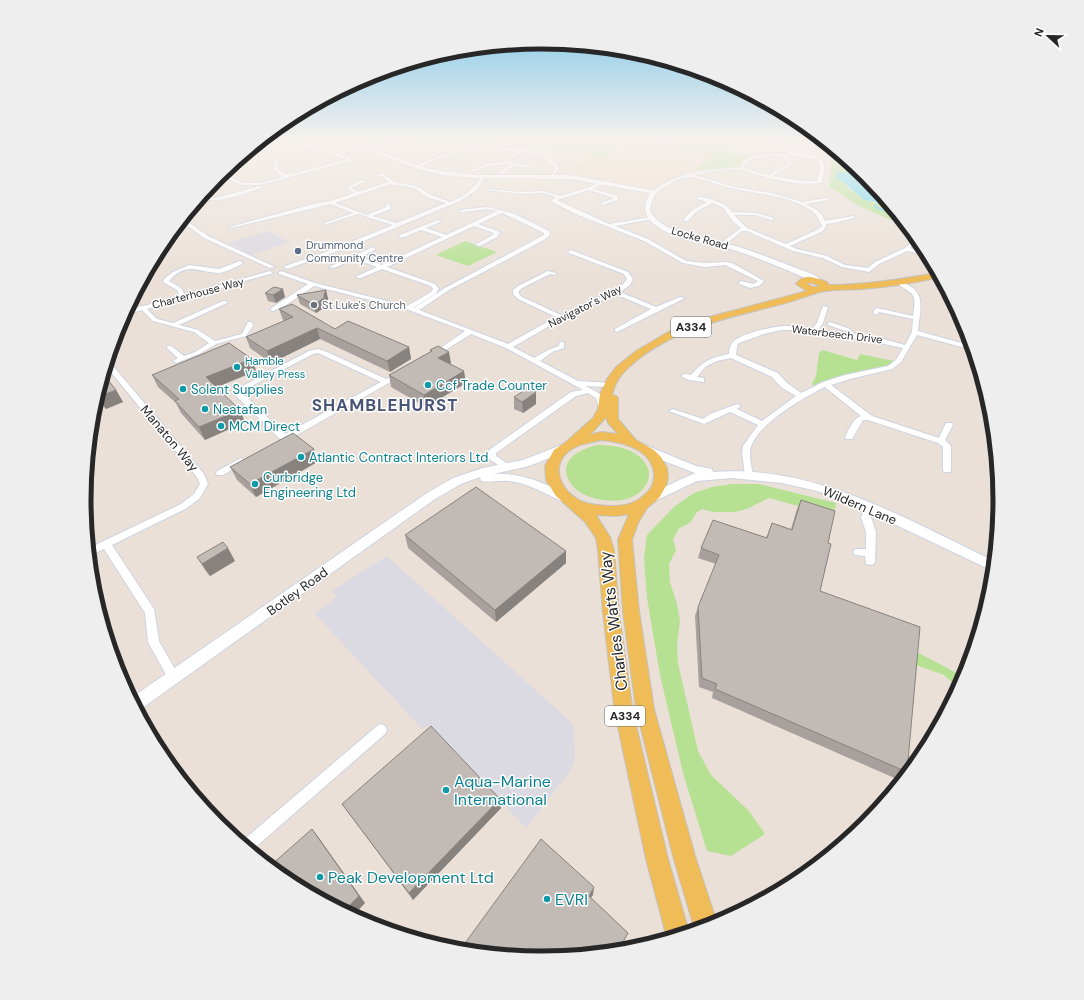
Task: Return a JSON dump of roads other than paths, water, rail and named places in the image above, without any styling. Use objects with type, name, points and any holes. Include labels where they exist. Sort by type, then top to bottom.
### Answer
[{"type":"main road","name":"A334","points":[[568,445],[597,420],[604,410],[609,386],[613,376],[641,352],[669,336],[708,320],[790,300],[820,285],[866,286],[899,283],[934,276]]},
{"type":"main road","points":[[790,300],[802,284],[808,289],[820,285]]},
{"type":"main road","points":[[609,386],[612,398],[612,420],[632,442]]},
{"type":"main road","points":[[601,436],[632,442],[645,449],[654,457],[660,467],[662,478],[660,488],[647,501],[626,510],[608,512],[590,509],[570,500],[557,490],[552,481],[550,472],[556,455],[568,445],[586,438],[601,436]]},
{"type":"main road","name":"Charles Watts Way","points":[[570,500],[590,518],[603,537],[606,550],[611,613],[624,713],[656,859],[677,930]]},
{"type":"main road","name":"Charles Watts Way","points":[[647,501],[631,523],[625,540],[631,611],[645,710],[684,856],[704,921]]},
{"type":"street","points":[[207,198],[216,199],[250,191],[260,187],[260,185]]},
{"type":"street","points":[[355,185],[346,188],[357,193]]},
{"type":"street","points":[[231,227],[318,204],[332,202],[385,185]]},
{"type":"street","points":[[401,185],[415,187],[429,196],[450,203]]},
{"type":"street","points":[[277,268],[310,260],[397,225],[450,203],[473,191],[479,185]]},
{"type":"street","points":[[598,185],[589,189],[555,198],[554,201],[609,226],[646,240],[685,262],[696,264],[724,263],[732,265],[761,281],[759,284],[750,288],[742,283]]},
{"type":"street","points":[[617,185],[654,192]]},
{"type":"street","points":[[609,226],[650,218],[647,210],[647,203],[654,192],[666,185]]},
{"type":"street","points":[[722,185],[769,194],[803,203],[814,210],[821,217],[824,222],[824,226],[821,230],[785,246]]},
{"type":"street","points":[[504,191],[508,186]]},
{"type":"street","points":[[529,193],[539,186]]},
{"type":"street","points":[[589,189],[616,197],[607,204]]},
{"type":"street","points":[[489,190],[549,193],[560,197]]},
{"type":"street","points":[[704,198],[722,205],[732,213],[770,217]]},
{"type":"street","points":[[311,200],[318,204]]},
{"type":"street","points":[[803,203],[827,200]]},
{"type":"street","points":[[686,220],[691,214],[712,201]]},
{"type":"street","points":[[332,202],[333,204],[357,213],[397,225]]},
{"type":"street","points":[[368,216],[390,207]]},
{"type":"street","points":[[411,309],[547,235],[547,232],[536,226],[488,208],[461,211]]},
{"type":"street","points":[[359,277],[502,212]]},
{"type":"street","points":[[326,224],[335,223],[357,213]]},
{"type":"street","points":[[684,213],[691,214]]},
{"type":"street","points":[[732,213],[733,218],[745,229],[754,231],[785,246],[825,257],[844,266],[869,270],[877,263],[907,249],[913,243]]},
{"type":"street","points":[[824,222],[839,221],[854,217]]},
{"type":"street","name":"Locke Road","points":[[650,218],[661,226],[675,232],[723,244],[777,264],[820,285]]},
{"type":"street","points":[[402,236],[438,221]]},
{"type":"street","points":[[186,222],[206,237],[277,268],[287,270],[281,273]]},
{"type":"street","points":[[475,225],[497,232],[495,236],[478,245]]},
{"type":"street","points":[[421,228],[447,237]]},
{"type":"street","points":[[723,244],[745,229]]},
{"type":"street","points":[[332,267],[373,249]]},
{"type":"street","points":[[907,249],[919,252]]},
{"type":"street","name":"Navigator's Way","points":[[508,347],[561,317],[615,292],[628,284],[630,279],[626,273],[582,254],[571,252]]},
{"type":"street","points":[[356,257],[433,286],[436,289],[411,309]]},
{"type":"street","points":[[183,297],[179,289],[166,282],[166,280],[191,266],[219,271],[240,263]]},
{"type":"street","name":"Locke Road","points":[[777,264],[793,274],[802,284]]},
{"type":"street","points":[[277,268],[281,273],[313,284],[411,309],[508,347],[590,391],[599,397],[604,410]]},
{"type":"street","name":"Charterhouse Way","points":[[133,311],[277,268]]},
{"type":"street","points":[[552,272],[520,287],[516,290],[516,294],[520,298],[561,317]]},
{"type":"street","points":[[749,475],[746,452],[747,446],[763,424],[801,396],[826,384],[848,377],[890,368],[899,361],[905,347],[915,332],[918,299],[915,292],[899,283]]},
{"type":"street","points":[[273,309],[285,304],[298,293],[313,284]]},
{"type":"street","points":[[615,292],[656,309]]},
{"type":"street","points":[[619,326],[656,309],[681,300]]},
{"type":"street","points":[[207,302],[215,307]]},
{"type":"street","points":[[173,325],[225,302]]},
{"type":"street","points":[[265,305],[282,315]]},
{"type":"street","points":[[813,332],[820,323],[825,307]]},
{"type":"street","points":[[142,308],[155,320],[196,331],[214,343]]},
{"type":"street","points":[[876,314],[877,310],[916,318]]},
{"type":"street","points":[[176,361],[214,343],[244,335],[250,326],[250,323]]},
{"type":"street","points":[[830,324],[848,330],[851,335]]},
{"type":"street","name":"Waterbeech Drive","points":[[732,356],[734,345],[737,342],[766,332],[788,328],[813,332],[851,335],[887,341],[905,347]]},
{"type":"street","points":[[424,362],[470,331]]},
{"type":"street","points":[[915,332],[966,346]]},
{"type":"street","points":[[535,361],[550,351],[564,346]]},
{"type":"street","points":[[169,347],[183,358]]},
{"type":"street","points":[[386,382],[318,351],[311,352],[239,390],[238,393],[282,440],[405,372]]},
{"type":"street","points":[[701,380],[689,377],[715,359],[732,356],[776,375],[784,385],[801,396]]},
{"type":"street","name":"Manaton Way","points":[[94,550],[184,506],[197,496],[204,484],[201,476],[111,367]]},
{"type":"street","points":[[572,381],[609,386]]},
{"type":"street","points":[[826,384],[870,418]]},
{"type":"street","points":[[508,468],[492,456],[492,452],[574,394],[590,391]]},
{"type":"street","points":[[673,411],[704,422],[713,416],[734,408],[763,424]]},
{"type":"street","points":[[849,437],[856,423],[861,418],[870,418],[941,441],[947,446],[947,470]]},
{"type":"street","points":[[941,441],[949,425]]},
{"type":"street","name":"Botley Road","points":[[139,702],[431,496],[462,479],[483,472],[508,468],[525,463],[568,445]]},
{"type":"street","name":"Wildern Lane","points":[[645,449],[693,469],[718,474]]},
{"type":"street","points":[[220,472],[252,456]]},
{"type":"street","name":"Wildern Lane","points":[[647,501],[695,477],[718,474],[749,475],[782,479],[819,487],[870,508],[988,564]]},
{"type":"street","name":"Botley Road","points":[[462,479],[508,478],[531,482],[570,500]]},
{"type":"street","points":[[858,552],[870,557],[872,543],[871,532],[866,517],[870,508]]},
{"type":"street","points":[[106,544],[150,612],[154,642],[174,678]]},
{"type":"street","points":[[250,843],[381,730]]},
{"type":"water","points":[[846,185],[864,185],[881,203],[864,200]]},
{"type":"waterway","points":[[875,207],[877,203]]},
{"type":"waterway","points":[[875,207],[889,212]]},
{"type":"place","name":"Drummond Community Centre","points":[[298,251]]},
{"type":"place","name":"St Luke's Church","points":[[314,305]]},
{"type":"place","name":"Hamble Valley Press","points":[[237,367]]},
{"type":"place","name":"Ccf Trade Counter","points":[[428,385]]},
{"type":"place","name":"Solent Supplies","points":[[183,389]]},
{"type":"place","name":"Neatafan","points":[[205,409]]},
{"type":"place","name":"MCM Direct","points":[[221,426]]},
{"type":"place","name":"Atlantic Contract Interiors Ltd","points":[[301,457]]},
{"type":"place","name":"Curbridge Engineering Ltd","points":[[255,484]]},
{"type":"place","name":"Aqua-Marine International","points":[[446,790]]},
{"type":"place","name":"Peak Development Ltd","points":[[320,877]]},
{"type":"place","name":"EVRI","points":[[547,899]]},
{"type":"district","name":"SHAMBLEHURST","points":[[385,405]]}]
